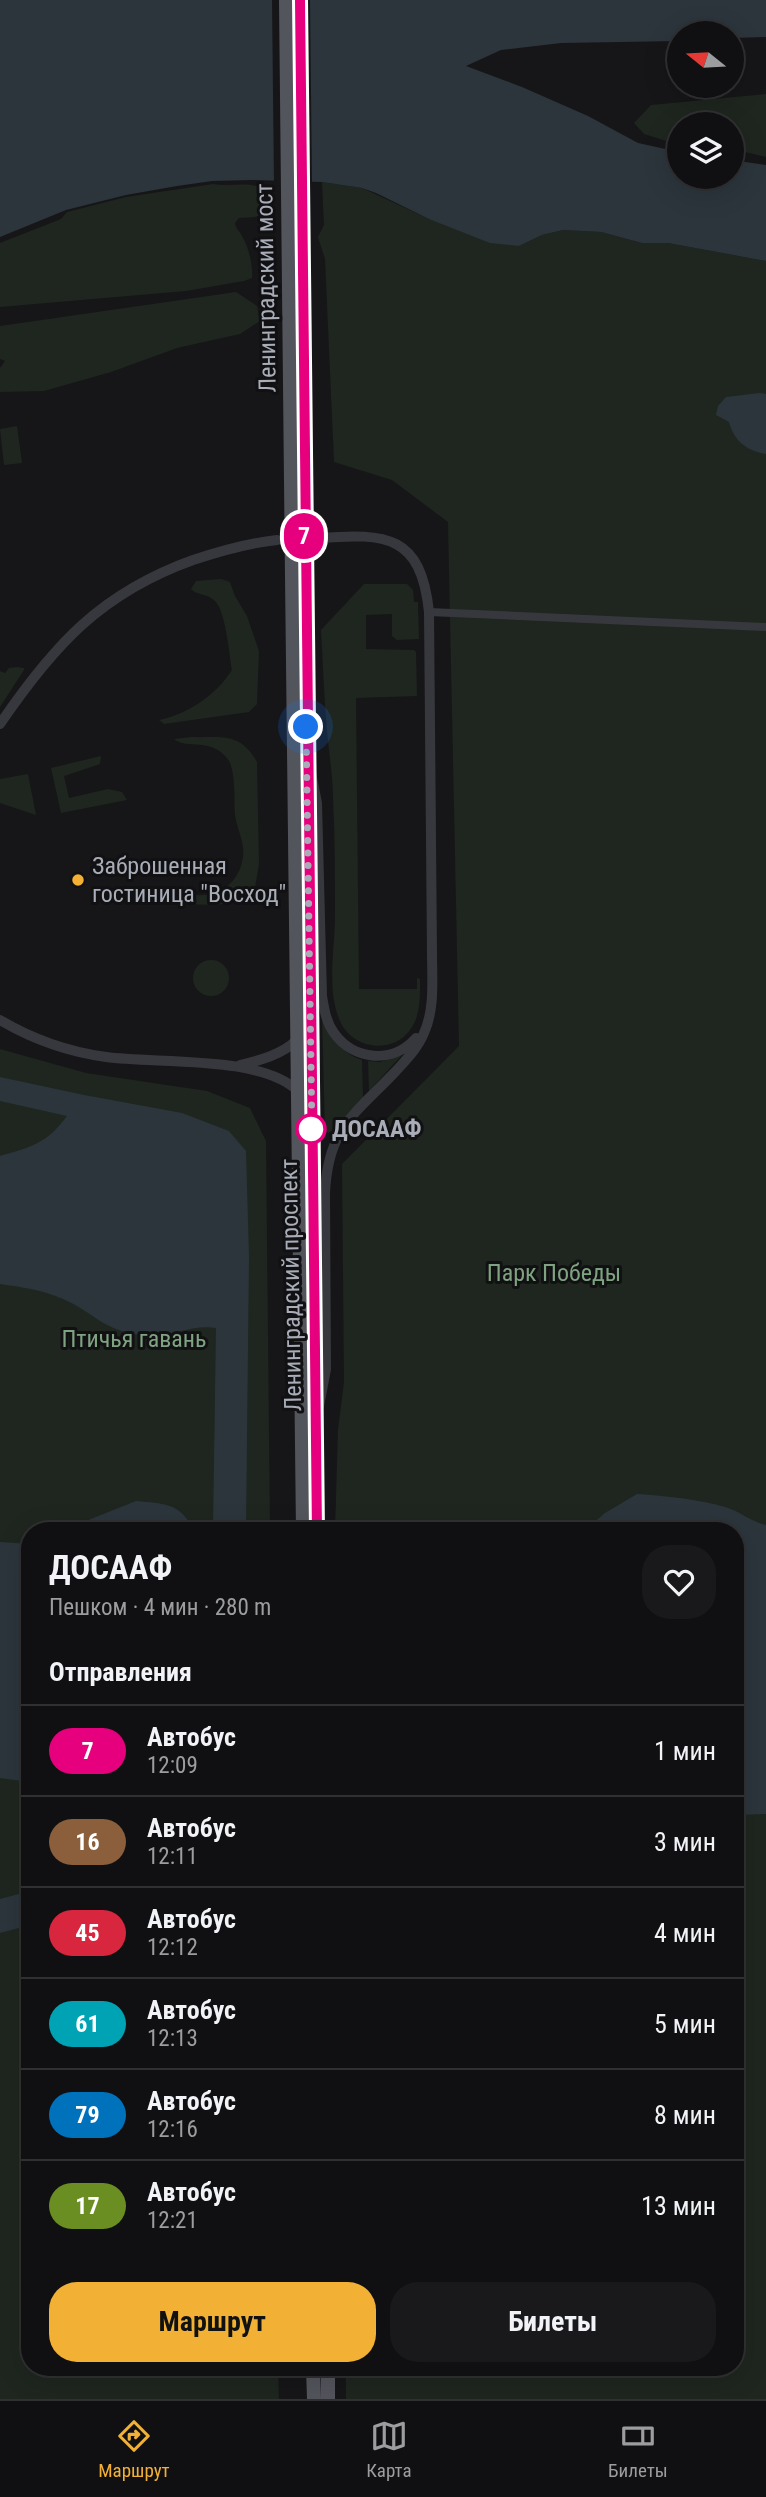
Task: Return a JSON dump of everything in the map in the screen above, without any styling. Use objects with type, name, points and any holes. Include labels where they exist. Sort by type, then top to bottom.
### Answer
[{"type":"main road","name":"Ленинградский мост","points":[[286,0],[298,576]]},
{"type":"main road","name":"Ленинградский мост","points":[[298,576],[300,0]]},
{"type":"main road","name":"Ленинградский проспект","points":[[298,576],[307,753],[316,1522]]},
{"type":"main road","name":"Ленинградский проспект","points":[[298,576],[297,1040],[303,1522]]},
{"type":"main road","points":[[313,2376],[314,2399]]},
{"type":"main road","points":[[328,2376],[328,2399]]},
{"type":"street","points":[[315,1428],[326,1369],[326,1169],[338,1134],[417,1046],[424,1034],[429,1015],[432,953],[429,612],[422,572],[406,550],[394,543],[366,536],[319,538]]},
{"type":"street","points":[[0,724],[53,652],[104,605],[130,588],[180,565],[215,552],[277,540]]},
{"type":"street","points":[[429,612],[766,627]]},
{"type":"street","points":[[307,753],[317,803],[322,996],[329,1024],[339,1039],[353,1050],[370,1056],[387,1056],[404,1050],[423,1030],[429,1015]]},
{"type":"street","points":[[0,1020],[45,1042],[85,1053],[142,1061],[237,1066],[276,1076],[298,1091]]},
{"type":"street","points":[[237,1066],[275,1055],[288,1049],[297,1040]]},
{"type":"green space","points":[[766,94],[766,157],[744,152],[744,112],[667,112],[667,141],[644,134],[634,123],[651,105]]},
{"type":"green space","name":"Парк Победы","points":[[322,182],[362,188],[429,219],[519,246],[542,235],[563,230],[601,232],[642,243],[668,243],[766,261],[766,2399],[346,2399],[346,2376],[744,2376],[744,1522],[335,1522],[338,1430],[344,1382],[342,1164],[459,1046],[448,522],[392,480],[334,462],[325,259],[318,237],[324,225]]},
{"type":"green space","points":[[213,184],[255,186],[268,193],[273,201],[264,214],[239,218],[235,223],[249,252],[252,278],[186,291],[0,307],[0,243],[61,219],[67,212],[126,197]]},
{"type":"green space","points":[[236,292],[257,306],[260,321],[240,334],[177,348],[111,372],[44,391],[0,392],[0,368],[5,361],[0,359],[0,326]]},
{"type":"green space","points":[[17,426],[22,463],[4,465],[0,429]]},
{"type":"green space","points":[[221,579],[230,582],[247,616],[259,651],[257,704],[249,712],[164,724],[159,720],[200,702],[218,688],[232,670],[219,606],[212,598],[191,589],[196,581]]},
{"type":"green space","points":[[364,584],[407,584],[413,590],[414,602],[418,602],[419,639],[397,640],[392,636],[392,614],[366,615],[366,649],[416,652],[417,696],[356,698],[359,989],[417,989],[417,978],[420,979],[419,1005],[414,1024],[402,1038],[383,1046],[363,1043],[353,1038],[346,1030],[336,1009],[332,983],[335,916],[334,828],[321,630]]},
{"type":"green space","points":[[9,668],[24,670],[0,707],[0,671],[5,673]]},
{"type":"green space","points":[[222,737],[237,741],[251,752],[257,762],[259,864],[254,893],[217,905],[155,903],[148,895],[173,888],[195,895],[217,892],[234,879],[243,857],[235,815],[230,763],[213,748],[185,744],[174,739]]},
{"type":"green space","points":[[101,756],[100,764],[64,776],[69,798],[108,789],[122,792],[127,800],[61,813],[51,768]]},
{"type":"green space","points":[[28,774],[36,815],[0,803],[0,779]]},
{"type":"green space","points":[[211,960],[224,965],[229,978],[224,991],[211,996],[198,991],[193,978],[198,965]]},
{"type":"green space","points":[[322,1016],[342,1048],[362,1060],[363,1098],[333,1131],[328,1133],[325,1130]]},
{"type":"green space","name":"Птичья гавань","points":[[0,1049],[86,1073],[207,1091],[250,1108],[266,1141],[270,1522],[21,1522],[21,2376],[278,2376],[279,2399],[0,2399]]},
{"type":"green space","points":[[402,1055],[369,1091],[368,1061],[380,1062]]},
{"type":"shaded area","points":[[0,0],[766,0],[766,37],[744,38],[744,21],[667,21],[667,41],[561,43],[501,50],[466,66],[588,116],[638,143],[667,149],[667,189],[744,189],[744,162],[766,165],[766,261],[668,243],[642,243],[601,232],[563,230],[542,235],[519,246],[490,243],[429,219],[376,193],[362,188],[322,182],[212,181],[177,186],[66,210],[0,237]]},
{"type":"shaded area","points":[[766,394],[766,454],[742,444],[734,435],[729,422],[716,415],[718,406],[726,397]]},
{"type":"shaded area","points":[[0,1077],[182,1113],[229,1131],[246,1151],[249,1256],[246,1522],[213,1522],[216,1328],[197,1328],[151,1336],[128,1333],[117,1330],[55,1296],[0,1284],[0,1156],[38,1143],[53,1132],[67,1116],[0,1101]]},
{"type":"shaded area","points":[[637,1494],[715,1504],[766,1525],[766,1814],[744,1815],[744,1522],[594,1522]]},
{"type":"shaded area","points":[[136,1501],[171,1506],[189,1522],[84,1522]]},
{"type":"shaded area","points":[[0,1542],[21,1543],[21,1781],[0,1778]]},
{"type":"shaded area","points":[[21,1893],[21,1927],[0,1933],[0,1899]]},
{"type":"pier","points":[[272,0],[310,0],[312,186],[274,185]]},
{"type":"bus line","name":"7","points":[[300,0],[317,1522]]},
{"type":"place","name":"Заброшенная гостиница \"Восход\"","points":[[78,880]]},
{"type":"place","name":"ДОСААФ","points":[[311,1129]]},
{"type":"route","points":[[306,727],[312,1133],[311,1129]]}]
